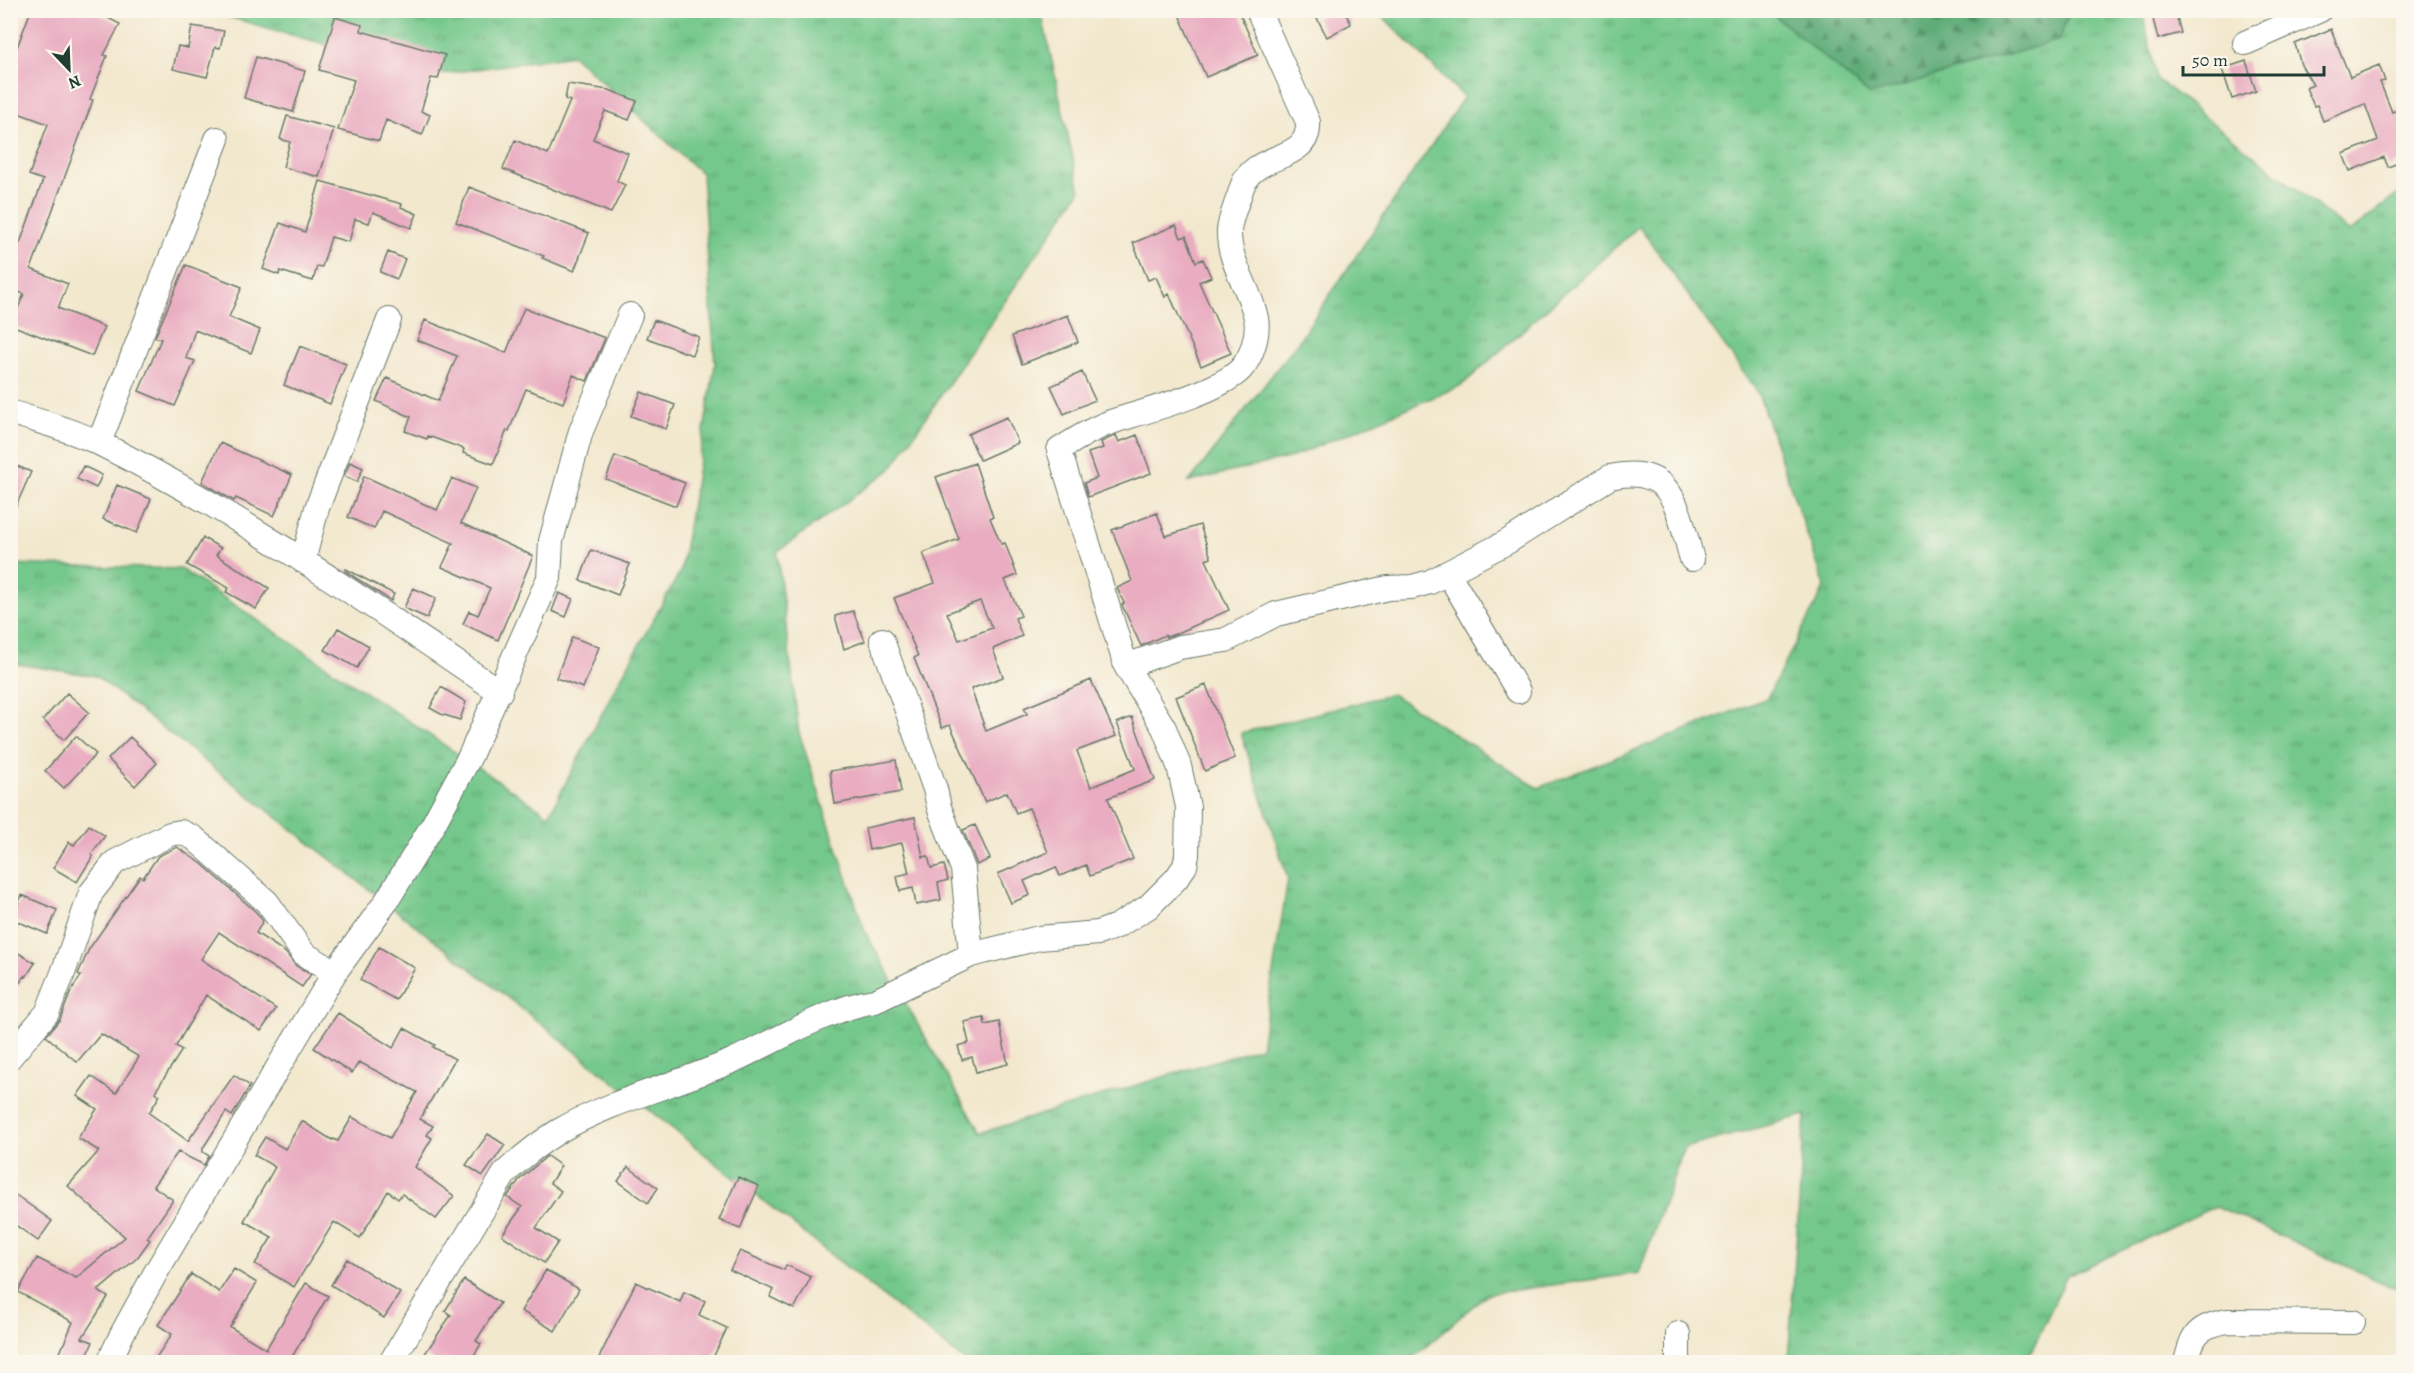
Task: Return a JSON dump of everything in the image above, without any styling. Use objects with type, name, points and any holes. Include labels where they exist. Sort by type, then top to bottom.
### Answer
[{"type":"street","points":[[391,1362],[505,1173],[530,1150],[559,1131],[597,1112],[732,1061],[861,1003],[875,1001],[971,955],[1040,938],[1098,933],[1117,926],[1148,907],[1176,879],[1185,866],[1188,807],[1179,766],[1164,728],[1126,666],[1059,450],[1086,432],[1119,419],[1147,412],[1221,383],[1243,367],[1253,346],[1257,324],[1254,306],[1233,258],[1229,228],[1249,172],[1293,151],[1303,143],[1309,133],[1308,122],[1258,10]]},
{"type":"street","points":[[2245,43],[2320,10]]},
{"type":"street","points":[[99,443],[217,139]]},
{"type":"street","points":[[109,1362],[156,1272],[335,972],[386,902],[434,824],[470,756],[549,578],[551,541],[581,431],[630,315]]},
{"type":"street","points":[[303,561],[317,508],[389,320]]},
{"type":"street","points":[[10,412],[99,443],[205,502],[303,561],[500,692]]},
{"type":"street","points":[[1126,666],[1180,647],[1227,640],[1276,614],[1388,588],[1412,587],[1430,582],[1507,542],[1610,477],[1625,474],[1642,474],[1653,477],[1663,485],[1676,507],[1692,559]]},
{"type":"street","points":[[1448,573],[1518,691]]},
{"type":"street","points":[[882,640],[935,789],[939,807],[963,869],[971,955]]},
{"type":"street","points":[[10,1057],[47,1013],[91,893],[115,862],[170,834],[181,832],[194,838],[267,902],[304,954],[335,972]]},
{"type":"street","points":[[2186,1362],[2192,1340],[2201,1329],[2212,1324],[2227,1321],[2353,1322]]},
{"type":"street","points":[[1678,1334],[1678,1362]]},
{"type":"green space","points":[[207,11],[1041,11],[1080,191],[890,470],[777,552],[799,733],[865,932],[980,1133],[1261,1047],[1288,879],[1241,733],[1392,694],[1538,788],[1767,698],[1825,586],[1758,393],[1639,226],[1462,385],[1292,457],[1189,482],[1298,342],[1464,97],[1377,11],[1769,11],[1870,95],[2059,40],[2070,11],[2142,11],[2157,79],[2350,232],[2403,190],[2403,1292],[2216,1206],[2067,1276],[2026,1362],[1788,1362],[1805,1115],[1684,1148],[1639,1273],[1487,1294],[1408,1362],[966,1362],[517,1005],[96,676],[11,663],[10,564],[181,569],[549,815],[614,690],[681,570],[715,364],[702,174],[573,55],[435,75]]},
{"type":"green space","points":[[1769,11],[2070,11],[2059,40],[1870,95]]},
{"type":"building","points":[[31,10],[92,10],[120,24],[104,55],[107,56],[90,99],[93,100],[31,269],[68,284],[58,308],[104,327],[92,356],[11,325],[24,294],[10,289],[10,240],[20,243],[43,180],[29,175],[48,124],[10,110],[10,66]]},
{"type":"building","points":[[1177,10],[1238,10],[1258,55],[1206,77]]},
{"type":"building","points":[[1331,10],[1344,10],[1351,24],[1327,37],[1317,18]]},
{"type":"building","points":[[2175,10],[2181,33],[2158,39],[2152,15]]},
{"type":"building","points":[[335,17],[362,25],[361,31],[445,55],[438,79],[431,78],[421,111],[430,115],[422,135],[386,120],[379,141],[338,130],[354,80],[319,70]]},
{"type":"building","points":[[192,26],[224,31],[220,48],[215,47],[207,77],[173,69],[178,46],[188,48]]},
{"type":"building","points":[[2331,29],[2350,77],[2379,65],[2385,81],[2380,82],[2392,112],[2403,108],[2403,161],[2388,167],[2384,157],[2350,171],[2343,154],[2378,140],[2365,104],[2323,121],[2317,105],[2314,106],[2306,88],[2313,85],[2301,65],[2295,44]]},
{"type":"building","points":[[256,57],[305,71],[293,112],[244,98]]},
{"type":"building","points":[[2246,61],[2256,91],[2232,99],[2222,69]]},
{"type":"building","points":[[568,84],[609,90],[637,101],[629,120],[605,111],[593,139],[628,153],[617,181],[625,185],[611,213],[503,169],[515,140],[548,154],[570,101],[565,99]]},
{"type":"building","points":[[287,116],[334,129],[319,177],[283,167],[290,142],[280,139]]},
{"type":"building","points":[[320,181],[402,204],[401,207],[417,214],[411,228],[373,212],[369,223],[355,219],[349,242],[331,237],[322,267],[317,266],[313,281],[280,271],[279,275],[263,269],[280,223],[305,232]]},
{"type":"building","points":[[469,187],[589,233],[574,271],[542,258],[544,256],[456,222]]},
{"type":"building","points":[[1176,225],[1181,238],[1186,236],[1196,262],[1203,259],[1211,277],[1199,282],[1231,353],[1201,366],[1169,294],[1165,297],[1156,277],[1148,280],[1133,243]]},
{"type":"building","points":[[388,252],[405,259],[397,279],[380,272]]},
{"type":"building","points":[[186,265],[242,287],[229,317],[260,330],[251,353],[195,330],[186,358],[195,361],[175,406],[139,391],[161,339],[155,337]]},
{"type":"building","points":[[524,308],[605,338],[587,381],[573,375],[563,403],[526,389],[493,464],[463,453],[464,449],[428,436],[427,439],[405,431],[411,417],[376,401],[387,378],[438,401],[457,356],[417,340],[425,320],[506,353]]},
{"type":"building","points":[[1068,315],[1078,342],[1022,364],[1012,336]]},
{"type":"building","points":[[654,320],[699,337],[692,355],[647,338]]},
{"type":"building","points":[[300,346],[346,364],[330,404],[284,385]]},
{"type":"building","points":[[1082,372],[1095,400],[1064,414],[1051,386]]},
{"type":"building","points":[[641,392],[675,405],[666,429],[631,416]]},
{"type":"building","points":[[1007,417],[1018,443],[980,460],[968,434]]},
{"type":"building","points":[[1116,435],[1119,442],[1137,435],[1151,473],[1088,497],[1084,483],[1097,478],[1088,453],[1103,448],[1101,442]]},
{"type":"building","points":[[220,443],[292,475],[274,516],[236,498],[234,501],[202,482]]},
{"type":"building","points":[[615,456],[685,483],[676,506],[606,479]]},
{"type":"building","points":[[350,462],[363,468],[357,482],[344,476]]},
{"type":"building","points":[[10,463],[31,472],[10,520]]},
{"type":"building","points":[[975,463],[993,517],[990,518],[1001,544],[1005,543],[1017,575],[1005,580],[1021,616],[1015,618],[1022,636],[993,649],[1003,677],[971,689],[986,731],[1027,714],[1024,708],[1091,680],[1116,736],[1077,751],[1091,787],[1135,769],[1117,723],[1132,717],[1155,780],[1108,798],[1133,859],[1090,876],[1086,865],[1060,876],[1056,867],[1024,881],[1030,895],[1011,903],[998,874],[1048,852],[1029,808],[1016,813],[1007,792],[985,802],[950,725],[942,728],[914,658],[918,656],[894,598],[935,583],[923,553],[959,539],[936,477]],"holes":[[[980,601],[992,628],[959,640],[947,613]]]},
{"type":"building","points":[[83,466],[102,475],[96,488],[77,479]]},
{"type":"building","points":[[364,476],[437,510],[452,478],[476,488],[461,523],[533,556],[498,640],[463,624],[469,611],[478,615],[490,588],[442,567],[453,543],[382,511],[374,529],[348,517]]},
{"type":"building","points":[[117,485],[151,499],[137,533],[103,519]]},
{"type":"building","points":[[1157,513],[1166,536],[1200,525],[1211,558],[1206,560],[1229,610],[1178,633],[1166,637],[1165,635],[1141,646],[1122,605],[1124,603],[1117,588],[1132,581],[1112,530]]},
{"type":"building","points":[[203,538],[221,548],[216,555],[269,588],[256,609],[226,592],[229,588],[187,565]]},
{"type":"building","points":[[591,550],[630,564],[618,595],[580,580]]},
{"type":"building","points":[[346,569],[394,594],[391,601],[345,571]]},
{"type":"building","points":[[413,588],[436,598],[427,618],[404,608]]},
{"type":"building","points":[[559,593],[573,599],[566,617],[552,611]]},
{"type":"building","points":[[853,611],[865,641],[844,649],[835,616]]},
{"type":"building","points":[[338,628],[369,646],[357,668],[325,650]]},
{"type":"building","points":[[572,637],[599,647],[583,688],[556,678]]},
{"type":"building","points":[[1206,685],[1235,758],[1205,771],[1176,697]]},
{"type":"building","points":[[441,687],[466,702],[460,720],[430,708]]},
{"type":"building","points":[[67,693],[89,712],[64,740],[43,720]]},
{"type":"building","points":[[76,736],[96,754],[64,788],[45,771]]},
{"type":"building","points":[[130,737],[157,763],[135,786],[108,759]]},
{"type":"building","points":[[896,760],[901,792],[835,804],[830,771]]},
{"type":"building","points":[[915,817],[923,857],[928,856],[931,868],[944,865],[948,880],[938,883],[941,900],[916,905],[913,888],[900,891],[897,876],[909,873],[902,843],[869,850],[865,828]]},
{"type":"building","points":[[89,825],[105,836],[91,854],[93,856],[77,882],[53,868],[69,842],[74,845]]},
{"type":"building","points":[[975,825],[990,859],[977,865],[963,830]]},
{"type":"building","points":[[177,847],[202,864],[256,912],[263,921],[256,933],[285,952],[296,966],[311,974],[302,987],[219,932],[201,959],[276,1009],[261,1031],[206,995],[176,1046],[182,1050],[155,1092],[160,1095],[149,1113],[188,1141],[234,1075],[250,1086],[232,1116],[226,1112],[203,1148],[203,1152],[209,1156],[204,1165],[178,1152],[153,1186],[173,1200],[147,1238],[150,1240],[137,1258],[98,1291],[108,1297],[82,1338],[93,1342],[84,1362],[56,1362],[73,1322],[18,1292],[37,1258],[76,1278],[125,1237],[68,1186],[99,1151],[78,1138],[97,1109],[77,1096],[91,1076],[116,1093],[139,1057],[101,1034],[77,1062],[46,1036],[60,1019],[72,989],[81,976],[78,974],[89,949],[140,876],[143,878],[158,856]]},
{"type":"building","points":[[22,895],[57,910],[47,934],[12,919]]},
{"type":"building","points":[[379,947],[415,968],[396,1000],[360,980]]},
{"type":"building","points":[[10,948],[35,963],[10,999]]},
{"type":"building","points":[[338,1013],[393,1048],[404,1028],[455,1059],[420,1119],[433,1126],[427,1135],[432,1138],[415,1167],[454,1196],[436,1219],[402,1194],[398,1199],[388,1191],[360,1238],[334,1222],[294,1287],[255,1264],[272,1237],[244,1221],[275,1167],[254,1155],[265,1137],[285,1149],[302,1121],[332,1140],[338,1141],[352,1117],[390,1138],[417,1092],[359,1062],[352,1073],[314,1048]]},
{"type":"building","points":[[984,1018],[985,1025],[999,1022],[1008,1064],[976,1072],[972,1057],[962,1060],[958,1046],[969,1043],[964,1022]]},
{"type":"building","points":[[488,1134],[505,1145],[483,1176],[466,1165]]},
{"type":"building","points":[[547,1156],[561,1166],[550,1183],[561,1191],[536,1228],[558,1242],[544,1263],[502,1235],[522,1207],[507,1197],[519,1180]]},
{"type":"building","points":[[628,1167],[658,1188],[648,1203],[618,1181]]},
{"type":"building","points":[[738,1177],[759,1186],[740,1229],[719,1220]]},
{"type":"building","points":[[10,1191],[52,1221],[38,1241],[10,1221]]},
{"type":"building","points":[[740,1251],[784,1270],[786,1265],[811,1277],[794,1309],[770,1297],[774,1290],[730,1270]]},
{"type":"building","points":[[347,1259],[400,1293],[384,1318],[331,1285]]},
{"type":"building","points":[[234,1269],[257,1283],[230,1327],[266,1349],[306,1283],[328,1296],[289,1362],[153,1362],[172,1334],[158,1325],[191,1274],[219,1292]]},
{"type":"building","points":[[546,1270],[579,1289],[555,1331],[521,1311]]},
{"type":"building","points":[[464,1280],[500,1303],[476,1341],[481,1344],[470,1362],[436,1362],[424,1355],[451,1315],[445,1311]]},
{"type":"building","points":[[636,1282],[680,1302],[684,1292],[705,1301],[699,1315],[727,1328],[711,1362],[608,1362],[599,1358]]}]
